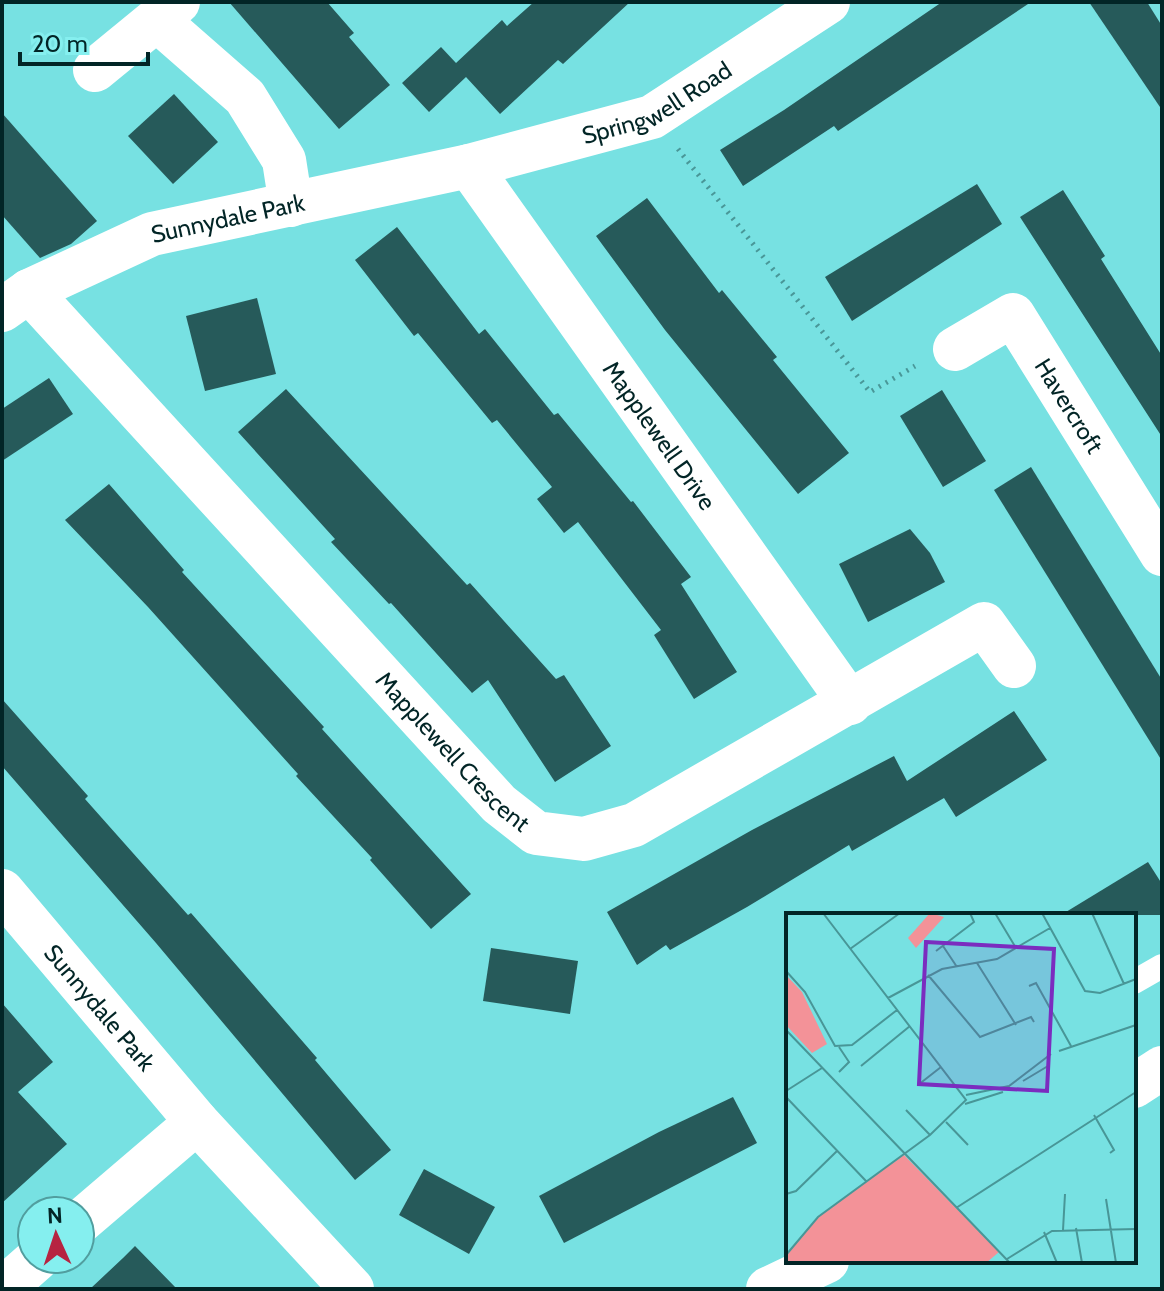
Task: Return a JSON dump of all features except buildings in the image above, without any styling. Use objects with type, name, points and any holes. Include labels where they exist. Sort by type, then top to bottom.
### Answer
[{"type":"street","name":"Springwell Road","points":[[469,166],[652,117],[820,4]]},
{"type":"street","points":[[95,70],[168,11],[245,97],[284,160],[291,205]]},
{"type":"street","name":"Sunnydale Park","points":[[16,301],[152,234],[469,166]]},
{"type":"street","name":"Mapplewell Drive","points":[[469,166],[850,703]]},
{"type":"street","name":"Mapplewell Crescent","points":[[16,301],[499,804],[536,833],[584,839],[634,825],[984,624],[1014,666]]},
{"type":"street","name":"Havercroft","points":[[955,349],[1013,315],[1162,554]]},
{"type":"street","name":"Sunnydale Park","points":[[2,891],[197,1122],[352,1289]]},
{"type":"street","points":[[1136,1085],[1162,1068]]},
{"type":"street","points":[[96,1208],[197,1122]]},
{"type":"street","points":[[768,1289],[823,1263]]},
{"type":"street","points":[[820,1289],[860,1263]]},
{"type":"street","points":[[3,1289],[19,1275]]},
{"type":"lane","points":[[1136,981],[1162,966]]},
{"type":"path","points":[[652,117],[870,392],[938,353],[955,349]]}]
